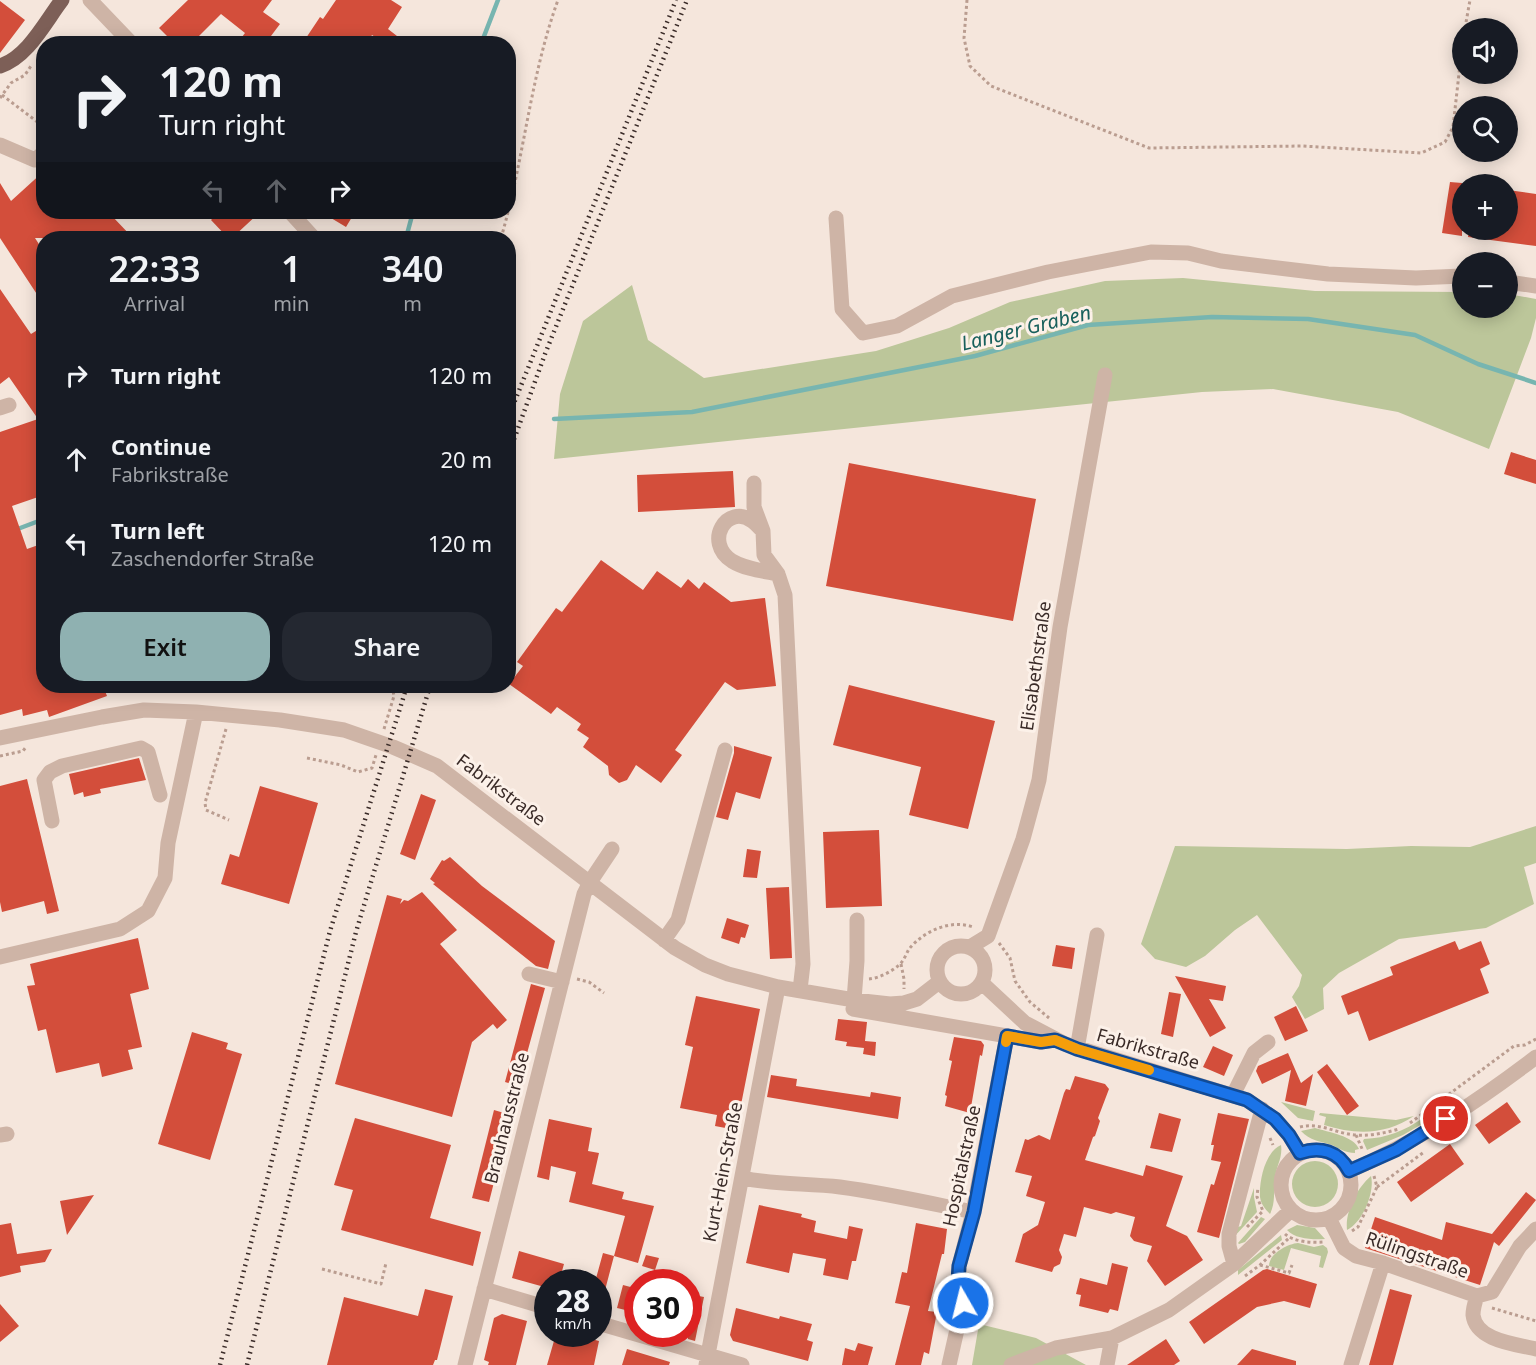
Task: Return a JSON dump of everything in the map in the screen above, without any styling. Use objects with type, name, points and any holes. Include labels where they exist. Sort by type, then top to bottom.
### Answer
[{"type":"main road","points":[[0,66],[16,58],[28,46],[62,0]]},
{"type":"street","points":[[90,0],[124,36]]},
{"type":"street","points":[[0,145],[36,159]]},
{"type":"street","points":[[836,218],[842,309],[863,333],[897,326],[952,296],[1048,272],[1151,252],[1188,253],[1221,261],[1329,274],[1416,278],[1452,276]]},
{"type":"street","points":[[296,219],[307,231]]},
{"type":"street","points":[[1518,283],[1536,286]]},
{"type":"street","name":"Elisabethstraße","points":[[988,936],[1023,839],[1039,780],[1060,627],[1105,375]]},
{"type":"street","name":"Kurt-Hein-Straße","points":[[707,1361],[742,1178],[789,988],[803,964],[796,783],[785,595],[778,574],[764,555],[763,531],[754,507],[754,483]]},
{"type":"street","points":[[763,531],[751,519],[737,517],[724,522],[719,531],[718,542],[723,553],[733,561],[747,567],[778,574]]},
{"type":"street","name":"Fabrikstraße","points":[[0,738],[144,710],[280,720],[344,730],[393,747],[437,766],[664,940],[705,965],[728,974],[789,988],[890,1004],[917,999],[939,982]]},
{"type":"street","points":[[0,957],[120,928],[148,911],[165,878],[168,843],[195,712]]},
{"type":"street","points":[[52,821],[44,780],[50,772],[62,766],[141,748],[148,752],[160,795]]},
{"type":"street","points":[[664,940],[678,920],[725,750]]},
{"type":"street","name":"Brauhausstraße","points":[[465,1365],[584,894],[612,849]]},
{"type":"street","points":[[854,999],[857,920]]},
{"type":"street","points":[[1077,1049],[1097,935]]},
{"type":"street","points":[[970,947],[988,936]]},
{"type":"street","points":[[960,945],[970,947],[982,958],[985,966],[982,983],[969,993],[961,995],[947,991],[939,982],[936,965],[945,951],[960,945]]},
{"type":"street","points":[[529,974],[563,978]]},
{"type":"street","name":"Fabrikstraße","points":[[982,983],[1025,1023],[1055,1040],[1077,1049],[1233,1095],[1262,1109],[1275,1119],[1289,1135],[1300,1153]]},
{"type":"street","points":[[789,988],[828,1005],[1041,1042],[1055,1040]]},
{"type":"street","name":"Hospitalstraße","points":[[949,1365],[963,1303],[958,1281],[959,1266],[974,1212],[1007,1036]]},
{"type":"street","points":[[1233,1095],[1254,1053],[1268,1042]]},
{"type":"street","points":[[1349,1171],[1396,1150],[1429,1131],[1536,1057]]},
{"type":"street","points":[[1234,1264],[1229,1246],[1229,1234],[1262,1109]]},
{"type":"street","points":[[1319,1149],[1330,1152],[1339,1157],[1349,1171],[1352,1183],[1349,1198],[1338,1212],[1329,1218],[1310,1220],[1297,1214],[1291,1210],[1282,1194],[1282,1175],[1290,1161],[1300,1153],[1319,1149]]},
{"type":"street","points":[[742,1178],[767,1183],[839,1187],[974,1212]]},
{"type":"street","points":[[1011,1365],[1056,1348],[1112,1338],[1169,1310],[1234,1264],[1291,1210]]},
{"type":"street","name":"Rülingstraße","points":[[1329,1218],[1344,1248],[1356,1256],[1383,1263],[1477,1296]]},
{"type":"street","points":[[1536,1229],[1520,1246],[1492,1292],[1477,1296],[1473,1314],[1477,1325],[1485,1334],[1536,1349]]},
{"type":"street","points":[[1351,1365],[1383,1263]]},
{"type":"street","points":[[484,1289],[534,1304]]},
{"type":"street","points":[[612,1328],[707,1361],[742,1365]]},
{"type":"street","points":[[1107,1365],[1112,1338]]},
{"type":"path","points":[[516,182],[545,37],[558,0]]},
{"type":"path","points":[[967,0],[964,38],[970,66],[991,86],[1149,148],[1302,146],[1421,153],[1445,142],[1454,127],[1458,84]]},
{"type":"path","points":[[1467,18],[1470,0]]},
{"type":"path","points":[[36,59],[25,75],[11,83],[1,97],[36,121]]},
{"type":"path","points":[[229,820],[206,810],[205,803],[230,716]]},
{"type":"path","points":[[855,982],[878,978],[900,964],[919,938],[935,929],[953,925],[971,926],[998,941],[1010,958],[1015,981],[1030,1002],[1053,1021]]},
{"type":"path","points":[[563,978],[589,982],[604,993]]},
{"type":"path","points":[[1294,1119],[1302,1126],[1317,1125],[1356,1135],[1375,1135],[1399,1129],[1434,1106],[1514,1046],[1525,1045],[1536,1039]]},
{"type":"path","points":[[1349,1233],[1358,1227],[1377,1187],[1374,1174]]},
{"type":"path","points":[[1238,1281],[1260,1265],[1289,1238],[1314,1243],[1326,1242]]},
{"type":"path","points":[[322,1269],[381,1284],[386,1263]]},
{"type":"path","points":[[1260,1265],[1288,1273],[1292,1265]]},
{"type":"path","points":[[1477,1296],[1486,1307],[1536,1322]]},
{"type":"green space","points":[[1183,278],[1315,291],[1452,292],[1452,318],[1518,318],[1518,296],[1536,299],[1536,318],[1531,338],[1489,449],[1398,412],[1273,389],[1202,392],[554,459],[560,394],[583,321],[632,285],[648,340],[704,378],[876,351],[949,328],[1010,302],[1105,281]]},
{"type":"green space","points":[[1536,826],[1536,863],[1524,867],[1534,904],[1486,928],[1399,939],[1339,973],[1323,988],[1324,1009],[1305,1019],[1292,997],[1299,986],[1302,975],[1257,915],[1235,930],[1205,956],[1186,967],[1155,959],[1141,944],[1175,846],[1347,849],[1411,846],[1470,847]]},
{"type":"green space","points":[[1281,1102],[1315,1111],[1313,1121],[1298,1118]]},
{"type":"green space","points":[[1320,1113],[1396,1120],[1414,1116],[1393,1127],[1359,1132],[1324,1125],[1326,1117],[1319,1115]]},
{"type":"green space","points":[[1423,1118],[1422,1124],[1403,1135],[1367,1150],[1364,1139],[1395,1133]]},
{"type":"green space","points":[[1315,1128],[1346,1138],[1359,1149],[1355,1150],[1355,1153],[1346,1152],[1312,1139],[1301,1131]]},
{"type":"green space","points":[[1281,1145],[1270,1214],[1261,1200],[1261,1183],[1267,1160]]},
{"type":"green space","points":[[1315,1161],[1331,1168],[1338,1184],[1331,1200],[1315,1207],[1299,1200],[1292,1184],[1299,1168]]},
{"type":"green space","points":[[1371,1176],[1371,1190],[1363,1214],[1347,1230],[1348,1215],[1353,1200]]},
{"type":"green space","points":[[1254,1188],[1257,1212],[1233,1238],[1235,1228],[1241,1226]]},
{"type":"green space","points":[[1261,1217],[1265,1219],[1245,1242],[1239,1244],[1238,1243]]},
{"type":"green space","points":[[1297,1225],[1315,1228],[1325,1239],[1299,1237],[1287,1230]]},
{"type":"green space","points":[[1281,1235],[1282,1240],[1238,1275],[1238,1270]]},
{"type":"green space","points":[[1298,1243],[1314,1247],[1323,1245],[1327,1248],[1323,1268],[1319,1267],[1321,1256],[1291,1248],[1284,1270],[1269,1266],[1272,1257],[1279,1250]]},
{"type":"green space","points":[[979,1324],[1036,1338],[1086,1365],[972,1365]]},
{"type":"building","points":[[188,0],[272,0],[263,12],[280,24],[271,36],[243,36],[245,33],[221,14],[199,36],[167,36],[159,28]]},
{"type":"building","points":[[336,0],[391,0],[402,7],[388,29],[397,36],[307,36],[320,17],[323,19]]},
{"type":"building","points":[[0,1],[25,20],[0,53]]},
{"type":"building","points":[[36,178],[36,219],[115,219],[126,231],[36,231],[36,293],[0,238],[0,183],[11,201]]},
{"type":"building","points":[[1450,182],[1452,182],[1452,234],[1442,233]]},
{"type":"building","points":[[1518,191],[1536,194],[1536,246],[1491,240],[1518,240]]},
{"type":"building","points":[[252,219],[240,231],[221,231],[211,220]]},
{"type":"building","points":[[333,219],[351,219],[346,227]]},
{"type":"building","points":[[0,289],[31,334],[36,331],[36,416],[9,377],[0,384]]},
{"type":"building","points":[[36,420],[36,498],[12,506],[27,549],[36,546],[36,693],[106,693],[107,696],[49,717],[47,710],[23,716],[22,709],[0,715],[0,432]]},
{"type":"building","points":[[1511,452],[1536,460],[1536,484],[1504,474]]},
{"type":"building","points":[[849,463],[1036,499],[1013,621],[826,586]]},
{"type":"building","points":[[733,471],[735,507],[638,512],[637,475]]},
{"type":"building","points":[[601,560],[643,590],[657,571],[681,588],[688,579],[699,589],[704,582],[731,602],[765,598],[776,686],[737,690],[725,682],[675,750],[682,755],[661,783],[636,765],[627,780],[619,783],[609,775],[608,766],[583,747],[589,738],[577,730],[581,724],[557,707],[551,714],[516,689],[516,675],[523,666],[517,662],[556,608],[562,612]]},
{"type":"building","points":[[849,685],[995,721],[968,829],[909,815],[921,767],[833,745]]},
{"type":"building","points":[[734,746],[772,757],[760,799],[736,792],[728,820],[716,817]]},
{"type":"building","points":[[139,758],[146,780],[100,789],[101,793],[84,797],[83,792],[74,795],[69,774]]},
{"type":"building","points":[[27,779],[59,911],[47,914],[44,901],[2,912],[0,902],[0,786]]},
{"type":"building","points":[[260,786],[318,803],[289,904],[221,884],[230,854],[239,857]]},
{"type":"building","points":[[421,794],[436,800],[415,860],[400,854]]},
{"type":"building","points":[[879,830],[882,906],[826,908],[823,832]]},
{"type":"building","points":[[747,849],[761,851],[757,878],[743,877]]},
{"type":"building","points":[[450,857],[482,886],[555,941],[548,969],[536,966],[433,884],[435,883],[430,879],[442,860]]},
{"type":"building","points":[[789,887],[792,958],[770,959],[766,888]]},
{"type":"building","points":[[422,892],[457,930],[440,944],[507,1020],[497,1029],[493,1024],[472,1042],[452,1117],[335,1084],[387,895],[402,899],[400,904]]},
{"type":"building","points":[[727,918],[749,925],[745,938],[741,937],[739,944],[721,938]]},
{"type":"building","points":[[138,938],[149,989],[130,994],[142,1047],[128,1050],[133,1069],[102,1077],[99,1063],[56,1073],[46,1029],[38,1031],[27,986],[35,985],[30,964]]},
{"type":"building","points":[[1455,941],[1459,950],[1481,941],[1490,964],[1480,969],[1489,993],[1369,1041],[1358,1011],[1348,1015],[1341,996],[1393,975],[1390,967]]},
{"type":"building","points":[[1056,945],[1075,948],[1072,969],[1052,966]]},
{"type":"building","points":[[1175,976],[1226,986],[1223,1001],[1209,999],[1226,1028],[1210,1037]]},
{"type":"building","points":[[531,984],[545,988],[518,1086],[505,1082]]},
{"type":"building","points":[[1169,992],[1181,994],[1173,1037],[1161,1034]]},
{"type":"building","points":[[696,996],[760,1009],[736,1130],[715,1126],[717,1115],[680,1108],[693,1047],[685,1045]]},
{"type":"building","points":[[1296,1006],[1308,1031],[1285,1041],[1274,1017]]},
{"type":"building","points":[[838,1019],[867,1022],[865,1041],[876,1042],[875,1056],[863,1054],[864,1048],[846,1046],[847,1042],[835,1040]]},
{"type":"building","points":[[192,1032],[228,1043],[226,1049],[242,1054],[210,1160],[158,1144]]},
{"type":"building","points":[[954,1037],[981,1041],[984,1045],[982,1056],[980,1055],[970,1113],[945,1106],[952,1061],[949,1060]]},
{"type":"building","points":[[1213,1046],[1233,1055],[1224,1076],[1203,1067]]},
{"type":"building","points":[[1288,1053],[1301,1083],[1313,1074],[1306,1106],[1285,1101],[1291,1070],[1262,1084],[1256,1071],[1258,1066]]},
{"type":"building","points":[[1327,1064],[1359,1106],[1347,1115],[1317,1072]]},
{"type":"building","points":[[771,1075],[797,1079],[796,1086],[870,1097],[871,1092],[901,1097],[898,1119],[767,1097]]},
{"type":"building","points":[[1075,1076],[1105,1084],[1109,1089],[1085,1160],[1143,1176],[1146,1165],[1183,1176],[1166,1226],[1187,1236],[1203,1260],[1165,1286],[1147,1261],[1152,1246],[1134,1241],[1130,1236],[1135,1217],[1116,1212],[1111,1214],[1084,1207],[1076,1237],[1064,1234],[1059,1250],[1062,1257],[1060,1264],[1054,1267],[1052,1272],[1015,1262],[1023,1234],[1038,1225],[1045,1202],[1026,1196],[1032,1176],[1015,1172],[1025,1139],[1039,1135],[1050,1140],[1064,1093],[1066,1089],[1070,1090]]},
{"type":"building","points":[[1507,1102],[1521,1122],[1489,1144],[1475,1125]]},
{"type":"building","points":[[494,1110],[511,1115],[489,1202],[472,1198]]},
{"type":"building","points":[[1159,1113],[1181,1119],[1172,1152],[1150,1148]]},
{"type":"building","points":[[1218,1113],[1249,1119],[1219,1238],[1197,1232],[1211,1184],[1214,1185],[1221,1162],[1211,1160],[1214,1145],[1211,1145]]},
{"type":"building","points":[[355,1118],[451,1145],[430,1218],[481,1232],[473,1266],[341,1230],[353,1190],[334,1185]]},
{"type":"building","points":[[549,1119],[592,1128],[588,1151],[599,1153],[592,1184],[624,1192],[622,1199],[654,1206],[638,1263],[614,1256],[625,1216],[569,1202],[576,1172],[551,1166],[549,1180],[537,1177]]},
{"type":"building","points":[[1450,1144],[1464,1164],[1411,1202],[1397,1182]]},
{"type":"building","points":[[1526,1192],[1536,1200],[1499,1246],[1494,1242],[1480,1285],[1365,1248],[1375,1217],[1442,1240],[1446,1222],[1492,1234]]},
{"type":"building","points":[[94,1195],[67,1235],[60,1201]]},
{"type":"building","points":[[759,1205],[802,1214],[801,1217],[816,1221],[814,1232],[847,1239],[849,1226],[863,1229],[856,1261],[852,1261],[848,1280],[823,1275],[826,1259],[793,1253],[789,1273],[746,1263]]},
{"type":"building","points":[[11,1223],[17,1254],[52,1249],[45,1262],[20,1266],[21,1272],[0,1277],[0,1225]]},
{"type":"building","points":[[916,1223],[947,1229],[944,1254],[942,1254],[928,1311],[937,1312],[929,1354],[924,1352],[921,1365],[895,1365],[910,1306],[895,1303],[902,1272],[907,1273]]},
{"type":"building","points":[[519,1251],[564,1264],[563,1269],[534,1269],[534,1284],[512,1278]]},
{"type":"building","points":[[603,1253],[614,1256],[611,1269],[599,1269]]},
{"type":"building","points":[[646,1255],[659,1258],[655,1269],[642,1266]]},
{"type":"building","points":[[1112,1263],[1128,1267],[1118,1311],[1110,1309],[1108,1313],[1079,1306],[1081,1295],[1076,1294],[1080,1278],[1107,1285]]},
{"type":"building","points":[[1267,1269],[1317,1284],[1310,1308],[1284,1301],[1257,1307],[1204,1344],[1189,1322]]},
{"type":"building","points":[[623,1285],[624,1285],[624,1310],[617,1308]]},
{"type":"building","points":[[425,1289],[453,1296],[437,1360],[433,1365],[327,1365],[344,1297],[418,1316]]},
{"type":"building","points":[[1390,1289],[1412,1295],[1393,1365],[1369,1365]]},
{"type":"building","points":[[0,1304],[19,1326],[0,1342]]},
{"type":"building","points":[[736,1308],[779,1319],[780,1316],[812,1324],[807,1340],[813,1342],[808,1361],[733,1341],[730,1335]]},
{"type":"building","points":[[502,1314],[527,1321],[516,1365],[488,1365],[489,1362],[484,1360],[494,1318]]},
{"type":"building","points":[[1166,1339],[1180,1361],[1174,1365],[1127,1365]]},
{"type":"building","points":[[858,1343],[873,1347],[868,1365],[842,1365],[845,1348],[855,1351]]},
{"type":"building","points":[[552,1347],[598,1347],[594,1365],[547,1365]]},
{"type":"building","points":[[627,1349],[670,1362],[669,1365],[622,1365]]},
{"type":"building","points":[[1252,1349],[1296,1361],[1296,1365],[1237,1365]]},
{"type":"waterway","points":[[484,36],[498,0]]},
{"type":"waterway","points":[[408,231],[411,219]]},
{"type":"waterway","name":"Langer Graben","points":[[554,419],[692,412],[975,356],[1088,325],[1212,317],[1308,319],[1415,335],[1478,364],[1536,383]]},
{"type":"waterway","points":[[15,530],[36,522]]},
{"type":"railway","points":[[516,398],[676,0]]},
{"type":"railway","points":[[516,434],[545,354],[687,0]]},
{"type":"railway","points":[[220,1365],[330,931],[405,693]]},
{"type":"railway","points":[[247,1365],[356,932],[428,693]]},
{"type":"slow traffic","points":[[1006,1042],[1007,1036],[1041,1042],[1055,1040],[1077,1049],[1149,1070]]},
{"type":"route","points":[[963,1303],[958,1281],[959,1266],[974,1212],[1007,1036],[1041,1042],[1055,1040],[1077,1049],[1247,1100],[1275,1119],[1289,1135],[1300,1153],[1319,1149],[1330,1152],[1339,1157],[1349,1171],[1396,1150],[1446,1119]]}]
